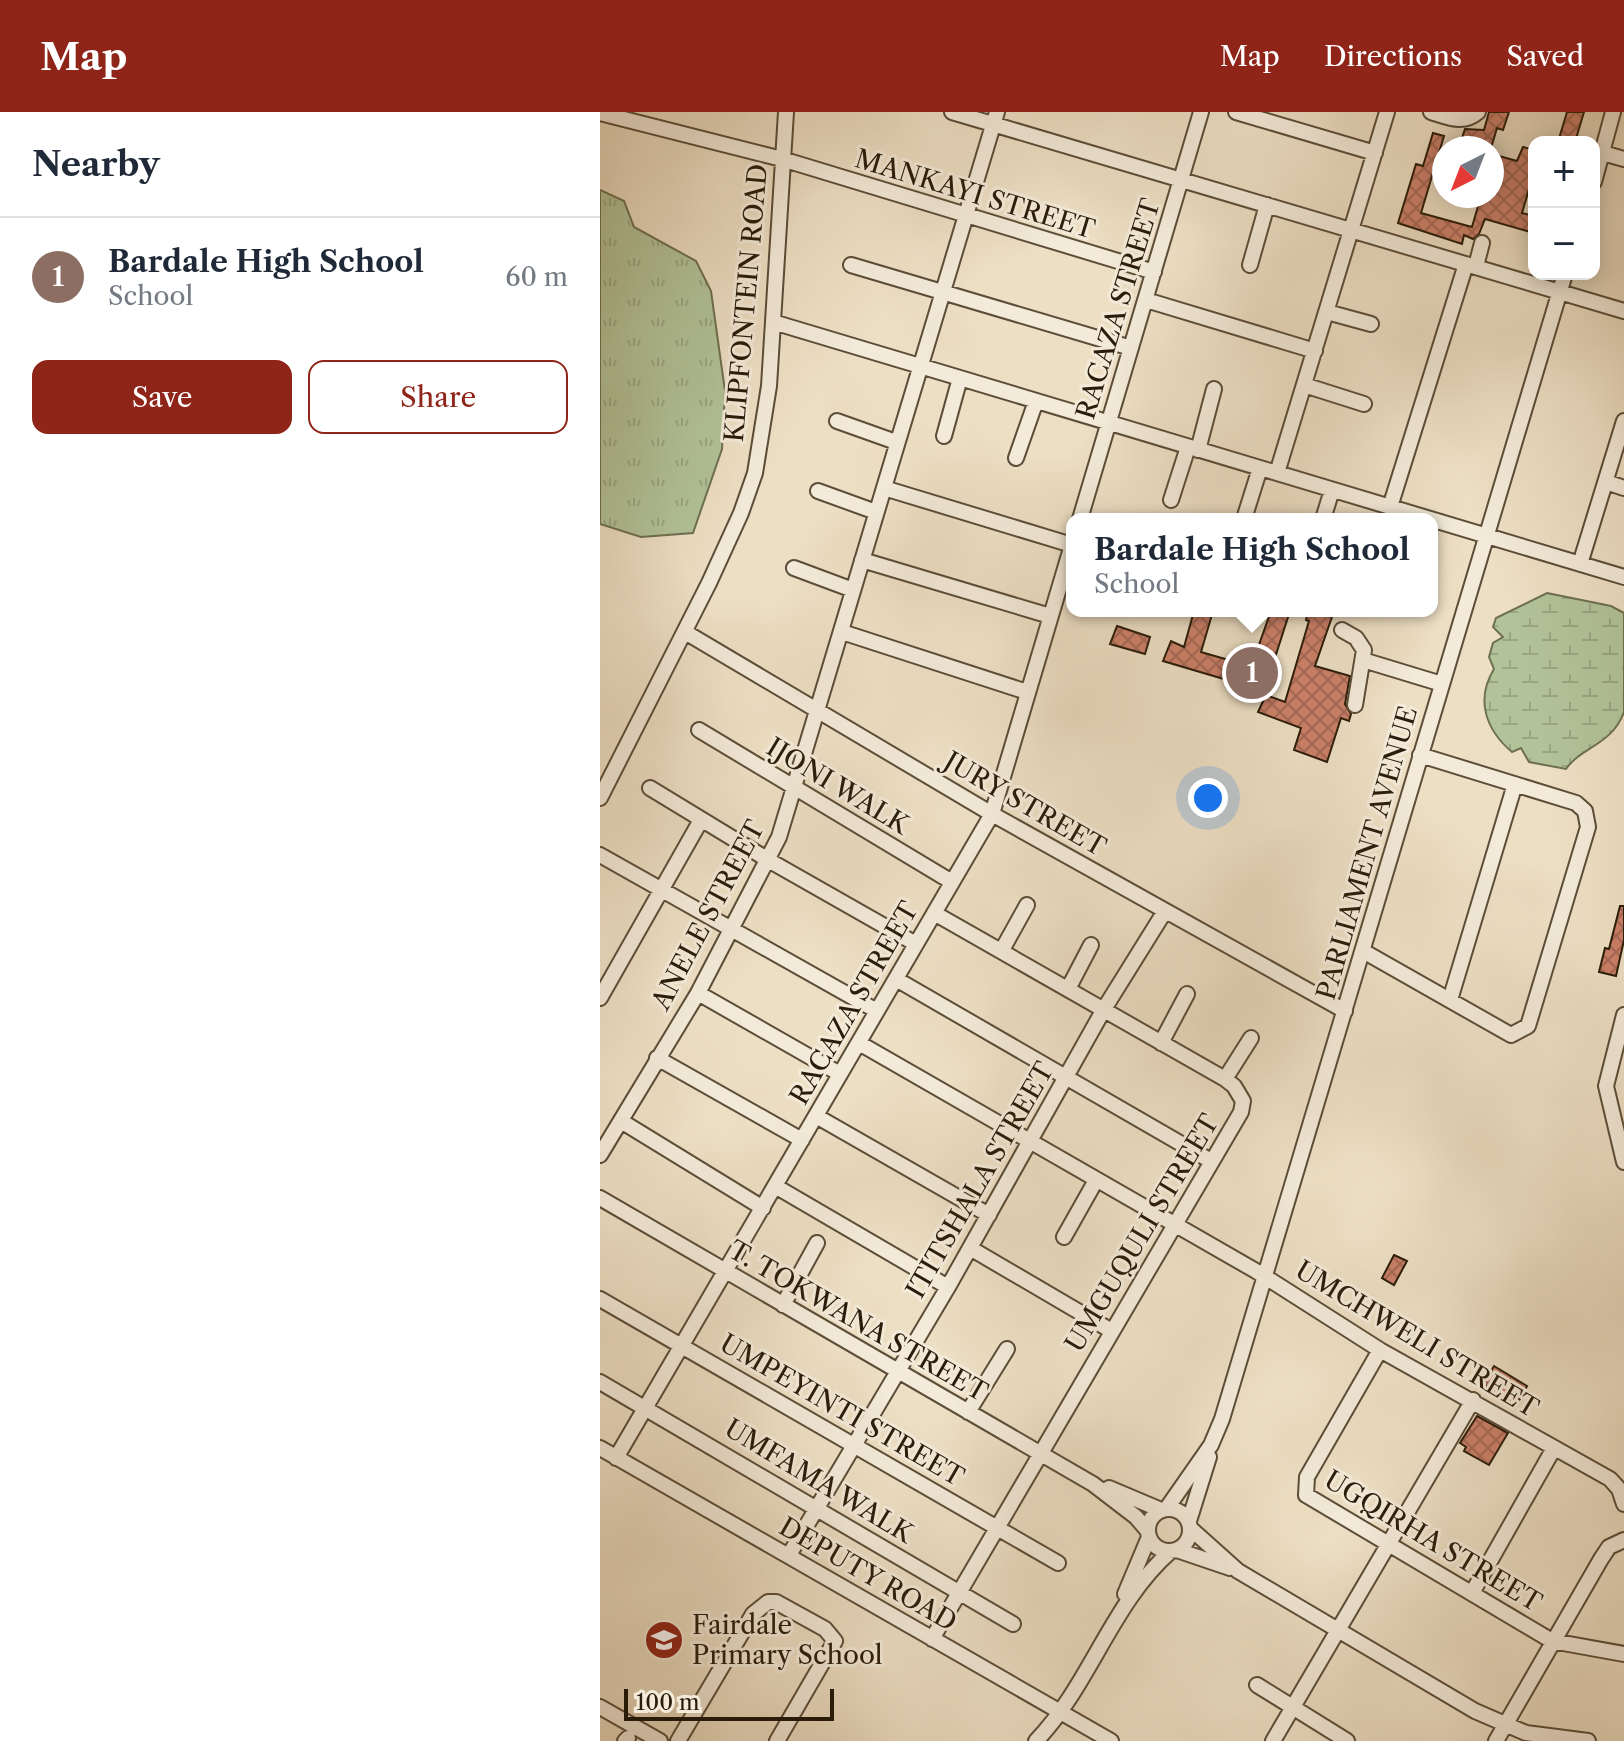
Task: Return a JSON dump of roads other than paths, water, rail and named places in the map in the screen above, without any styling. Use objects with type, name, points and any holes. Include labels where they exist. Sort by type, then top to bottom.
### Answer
[{"type":"street","name":"KLIPFONTEIN ROAD","points":[[600,798],[685,632],[741,513],[755,473],[769,386],[786,112]]},
{"type":"street","points":[[952,112],[995,118],[1181,179],[1560,289],[1624,311]]},
{"type":"street","name":"RACAZA STREET","points":[[1082,513],[1201,112]]},
{"type":"street","points":[[1236,112],[1375,153]]},
{"type":"street","points":[[1277,473],[1387,112]]},
{"type":"street","points":[[1431,112],[1470,120],[1478,112]]},
{"type":"street","points":[[1600,163],[1613,112]]},
{"type":"street","name":"MANKAYI STREET","points":[[600,113],[782,159],[1154,272]]},
{"type":"street","name":"ANELE STREET","points":[[600,1155],[698,993],[770,861],[819,712],[896,442],[995,118]]},
{"type":"street","points":[[1603,153],[1624,159]]},
{"type":"street","points":[[1250,265],[1267,205]]},
{"type":"street","points":[[1390,507],[1471,265],[1482,243]]},
{"type":"street","points":[[851,265],[1131,348]]},
{"type":"street","name":"PARLIAMENT AVENUE","points":[[1190,1524],[1211,1445],[1266,1277],[1563,280]]},
{"type":"street","points":[[1146,300],[1315,351]]},
{"type":"street","points":[[1327,312],[1371,324]]},
{"type":"street","points":[[773,322],[1412,513]]},
{"type":"street","points":[[944,436],[960,378]]},
{"type":"street","points":[[1304,385],[1364,404]]},
{"type":"street","points":[[1171,500],[1214,389]]},
{"type":"street","points":[[1016,458],[1036,401]]},
{"type":"street","points":[[837,421],[896,442]]},
{"type":"street","points":[[1580,564],[1624,421]]},
{"type":"street","points":[[1246,513],[1260,468]]},
{"type":"street","points":[[1606,482],[1624,488]]},
{"type":"street","points":[[884,488],[1066,543]]},
{"type":"street","points":[[1325,513],[1332,490]]},
{"type":"street","points":[[818,491],[876,512]]},
{"type":"street","points":[[1438,520],[1624,577]]},
{"type":"street","points":[[862,560],[1050,616]]},
{"type":"street","name":"RACAZA STREET","points":[[616,1458],[992,814],[1066,564]]},
{"type":"street","points":[[794,568],[853,590]]},
{"type":"street","points":[[1342,630],[1362,646],[1363,660],[1355,705]]},
{"type":"street","name":"JURY STREET","points":[[685,632],[992,814],[1345,1011]]},
{"type":"street","points":[[842,632],[1027,692]]},
{"type":"street","points":[[1363,660],[1442,684]]},
{"type":"street","name":"IJONI WALK","points":[[699,730],[952,882]]},
{"type":"street","points":[[1363,951],[1511,1035],[1528,1026],[1588,827],[1585,811],[1576,803],[1420,755]]},
{"type":"street","points":[[1450,1000],[1515,784]]},
{"type":"street","points":[[650,788],[916,944]]},
{"type":"street","points":[[600,998],[701,820]]},
{"type":"street","points":[[600,855],[877,1011]]},
{"type":"street","points":[[1002,950],[1027,905]]},
{"type":"street","name":"ITITSHALA STREET","points":[[789,1555],[852,1443],[948,1287],[1104,1009],[1165,911]]},
{"type":"street","name":"UMGUQULI STREET","points":[[932,1639],[1042,1454],[1110,1330],[1241,1112],[1243,1101],[1234,1086],[1225,1079],[934,913]]},
{"type":"street","points":[[1068,989],[1091,945]]},
{"type":"street","points":[[896,979],[1211,1161]]},
{"type":"street","points":[[698,993],[840,1074]]},
{"type":"street","points":[[1161,1043],[1187,994]]},
{"type":"street","points":[[1624,1015],[1606,1086],[1619,1120],[1624,1162]]},
{"type":"street","points":[[1225,1079],[1251,1038]]},
{"type":"street","name":"UMCHWELI STREET","points":[[859,1043],[1095,1182],[1266,1277],[1380,1350],[1610,1479],[1619,1489],[1624,1504]]},
{"type":"street","points":[[657,1058],[802,1140]]},
{"type":"street","points":[[816,1116],[989,1215]]},
{"type":"street","points":[[621,1121],[763,1208]]},
{"type":"street","points":[[1064,1237],[1095,1182]]},
{"type":"street","points":[[775,1186],[948,1287]]},
{"type":"street","name":"T. TOKWANA STREET","points":[[600,1198],[1093,1484],[1136,1517],[1148,1534]]},
{"type":"street","points":[[783,1305],[817,1243]]},
{"type":"street","points":[[970,1248],[1110,1330]]},
{"type":"street","name":"UMPEYINTI STREET","points":[[600,1299],[1058,1563]]},
{"type":"street","points":[[968,1412],[1007,1349]]},
{"type":"street","name":"UGQIRHA STREET","points":[[1380,1350],[1303,1489],[1310,1501],[1552,1641]]},
{"type":"street","name":"UMFAMA WALK","points":[[600,1382],[1013,1624]]},
{"type":"street","points":[[1273,1741],[1473,1400]]},
{"type":"street","name":"PARLIAMENT AVENUE","points":[[1164,1509],[1211,1445]]},
{"type":"street","name":"DEPUTY ROAD","points":[[600,1448],[1111,1741]]},
{"type":"street","points":[[1472,1593],[1554,1448]]},
{"type":"street","name":"T. TOKWANA STREET","points":[[1093,1484],[1164,1509]]},
{"type":"street","points":[[1113,1625],[1148,1534],[1151,1518],[1164,1509],[1182,1512],[1190,1524],[1238,1571]]},
{"type":"street","points":[[1036,1741],[1060,1712],[1113,1625],[1151,1571],[1187,1541],[1190,1524]]},
{"type":"street","points":[[1148,1534],[1157,1548],[1174,1550],[1238,1571],[1505,1726],[1526,1733],[1588,1741]]},
{"type":"street","points":[[1496,1741],[1609,1547],[1624,1540]]},
{"type":"street","points":[[678,1741],[753,1614],[768,1602],[776,1602],[825,1629],[835,1641],[777,1741]]},
{"type":"street","points":[[1552,1641],[1624,1654]]},
{"type":"street","points":[[1257,1685],[1347,1741]]},
{"type":"street","points":[[600,1707],[660,1741]]},
{"type":"place","name":"Bardale High School","points":[[1252,673]]},
{"type":"place","name":"Fairdale Primary School","points":[[664,1640]]}]
